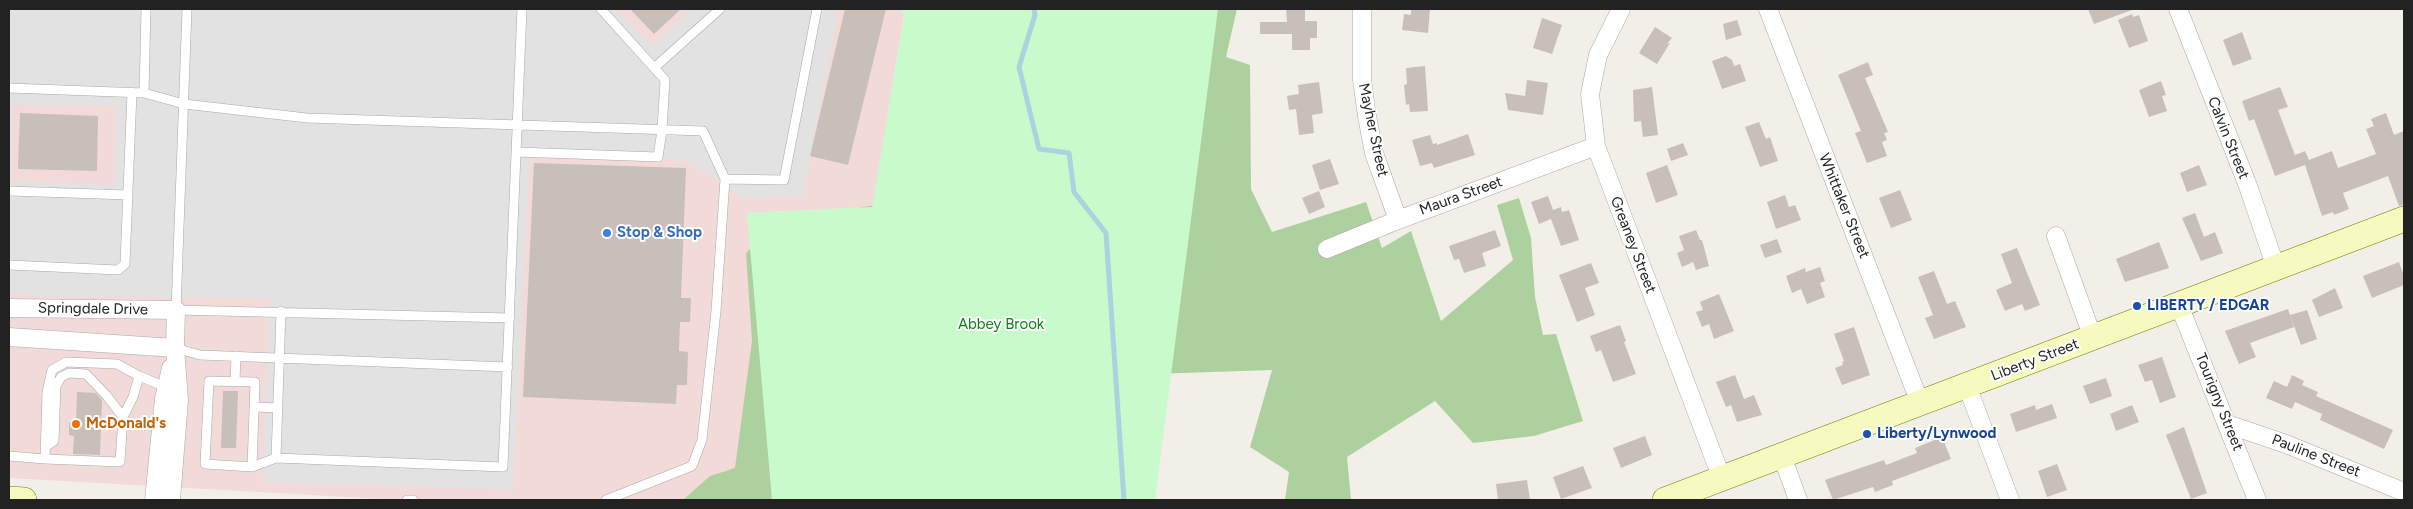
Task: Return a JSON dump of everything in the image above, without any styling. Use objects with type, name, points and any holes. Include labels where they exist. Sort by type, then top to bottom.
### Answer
[{"type":"main road","name":"Liberty Street","points":[[1665,500],[2404,219]]},
{"type":"main road","points":[[9,499],[24,500]]},
{"type":"street","name":"Mayher Street","points":[[1362,9],[1362,80],[1367,116],[1374,153],[1398,220]]},
{"type":"street","name":"Greaney Street","points":[[1621,9],[1598,55],[1590,94],[1596,146],[1722,479]]},
{"type":"street","name":"Whittaker Street","points":[[1768,9],[1920,403]]},
{"type":"street","name":"Calvin Street","points":[[2178,9],[2248,186],[2276,268]]},
{"type":"street","name":"Maura Street","points":[[1327,249],[1398,220],[1596,146]]},
{"type":"street","points":[[2056,236],[2093,338]]},
{"type":"street","name":"Tourigny Street","points":[[2179,304],[2257,500]]},
{"type":"street","name":"Springdale Drive","points":[[9,308],[176,310]]},
{"type":"street","points":[[170,500],[172,389],[176,310]]},
{"type":"street","name":"Springdale Drive","points":[[9,337],[175,348]]},
{"type":"street","points":[[1967,386],[2010,500]]},
{"type":"street","points":[[154,500],[172,389]]},
{"type":"street","name":"Pauline Street","points":[[2227,424],[2286,444],[2404,492]]},
{"type":"street","points":[[1782,456],[1798,500]]},
{"type":"lane","points":[[144,93],[146,9]]},
{"type":"lane","points":[[187,9],[176,310],[281,311],[510,318]]},
{"type":"lane","points":[[252,467],[255,382],[209,381],[205,464],[252,467],[276,458],[503,467],[522,9]]},
{"type":"lane","points":[[517,152],[658,157],[662,130],[665,80],[602,9]]},
{"type":"lane","points":[[654,68],[720,9]]},
{"type":"lane","points":[[725,179],[784,180],[817,9]]},
{"type":"lane","points":[[9,88],[144,93],[184,104],[307,118],[703,131],[725,179],[716,311],[702,440],[692,466],[606,500]]},
{"type":"lane","points":[[9,265],[118,270],[125,264],[132,92]]},
{"type":"lane","points":[[9,190],[128,195]]},
{"type":"lane","points":[[276,458],[281,311]]},
{"type":"lane","points":[[175,348],[200,355],[508,367]]},
{"type":"lane","points":[[235,382],[236,356]]},
{"type":"lane","points":[[44,459],[47,392],[52,370],[66,362],[117,364],[139,376],[172,389]]},
{"type":"lane","points":[[45,447],[54,441],[56,386],[61,377],[69,373],[86,374],[106,394],[123,417]]},
{"type":"lane","points":[[9,456],[120,462],[123,417],[139,376]]},
{"type":"lane","points":[[254,407],[277,408]]},
{"type":"lane","points":[[407,500],[413,500]]},
{"type":"shaded area","points":[[9,9],[900,9],[904,14],[873,207],[747,213],[772,500],[400,500],[9,478]]},
{"type":"shaded area","points":[[9,9],[616,9],[651,46],[691,9],[838,9],[803,197],[742,198],[689,161],[530,151],[513,489],[263,482],[270,298],[38,296],[9,292]],"holes":[[[13,104],[116,106],[114,185],[11,182]]]},
{"type":"green space","name":"Abbey Brook","points":[[900,9],[1218,9],[1155,500],[772,500],[747,213],[872,207],[904,15]]},
{"type":"green space","name":"Abbey Brook","points":[[911,9],[1237,9],[1226,57],[1250,65],[1251,189],[1272,232],[1366,202],[1382,248],[1411,231],[1441,321],[1513,260],[1497,205],[1519,198],[1531,238],[1535,297],[1543,335],[1556,334],[1583,421],[1534,436],[1473,443],[1435,401],[1347,457],[1351,500],[1285,500],[1289,472],[1250,447],[1272,370],[1153,374],[1135,500],[683,500],[710,476],[735,468],[752,341],[746,253],[780,220],[883,204]]},
{"type":"building","points":[[630,9],[681,9],[654,34]]},
{"type":"building","points":[[845,9],[886,9],[848,165],[810,156]]},
{"type":"building","points":[[1286,9],[1305,9],[1305,21],[1317,21],[1317,38],[1310,38],[1310,50],[1292,50],[1292,34],[1260,34],[1260,22],[1287,22]]},
{"type":"building","points":[[1411,9],[1430,9],[1428,33],[1402,30],[1404,14],[1411,15]]},
{"type":"building","points":[[2088,9],[2132,9],[2132,10],[2094,24]]},
{"type":"building","points":[[2132,14],[2133,17],[2139,15],[2148,41],[2129,48],[2118,20]]},
{"type":"building","points":[[1542,18],[1562,25],[1552,54],[1533,48]]},
{"type":"building","points":[[1737,20],[1742,35],[1726,40],[1723,24]]},
{"type":"building","points":[[1655,27],[1672,38],[1657,64],[1639,53]]},
{"type":"building","points":[[2242,32],[2252,59],[2233,66],[2223,40]]},
{"type":"building","points":[[1726,56],[1732,60],[1734,66],[1740,64],[1746,81],[1722,89],[1712,61]]},
{"type":"building","points":[[1868,62],[1873,75],[1865,78],[1888,132],[1884,133],[1887,140],[1882,142],[1887,156],[1867,163],[1855,133],[1861,131],[1838,75]]},
{"type":"building","points":[[1425,66],[1428,111],[1410,112],[1409,104],[1406,105],[1404,85],[1407,84],[1406,68]]},
{"type":"building","points":[[1527,80],[1548,83],[1543,115],[1508,110],[1505,93],[1525,96]]},
{"type":"building","points":[[2161,81],[2166,95],[2162,96],[2167,111],[2149,117],[2139,90]]},
{"type":"building","points":[[1319,82],[1323,113],[1312,115],[1314,133],[1299,135],[1296,109],[1289,110],[1287,96],[1299,94],[1298,85]]},
{"type":"building","points":[[1652,87],[1658,135],[1643,137],[1641,121],[1634,122],[1633,90]]},
{"type":"building","points":[[2280,87],[2288,107],[2278,110],[2295,155],[2305,151],[2309,160],[2332,151],[2338,168],[2376,154],[2366,129],[2374,126],[2371,119],[2386,113],[2394,135],[2404,131],[2404,205],[2399,206],[2388,176],[2343,193],[2349,209],[2334,215],[2333,212],[2322,216],[2305,165],[2275,176],[2254,119],[2249,121],[2242,101]]},
{"type":"building","points":[[20,113],[98,116],[97,171],[18,169]]},
{"type":"building","points":[[1759,122],[1766,139],[1770,137],[1778,161],[1760,167],[1745,127]]},
{"type":"building","points":[[1468,134],[1475,155],[1434,168],[1432,163],[1420,166],[1412,140],[1430,135],[1433,144],[1437,143],[1437,145]]},
{"type":"building","points":[[1683,143],[1688,155],[1671,161],[1667,149]]},
{"type":"building","points":[[1330,159],[1339,184],[1320,190],[1312,165]]},
{"type":"building","name":"Stop & Shop","points":[[534,163],[686,168],[681,298],[691,298],[690,322],[680,322],[679,351],[688,352],[687,385],[677,385],[676,404],[523,397]]},
{"type":"building","points":[[1667,165],[1678,195],[1656,203],[1646,173]]},
{"type":"building","points":[[2199,165],[2207,185],[2187,192],[2180,173]]},
{"type":"building","points":[[1900,190],[1912,220],[1891,228],[1879,198]]},
{"type":"building","points":[[1319,191],[1325,207],[1309,214],[1302,198]]},
{"type":"building","points":[[1785,195],[1789,207],[1795,205],[1801,220],[1776,229],[1767,202]]},
{"type":"building","points":[[1548,196],[1553,210],[1561,207],[1562,212],[1569,210],[1579,240],[1561,246],[1551,219],[1539,224],[1531,202]]},
{"type":"building","points":[[2195,213],[2204,237],[2215,232],[2223,253],[2201,261],[2182,218]]},
{"type":"building","points":[[1495,230],[1501,246],[1482,253],[1486,266],[1464,273],[1459,259],[1454,260],[1449,246]]},
{"type":"building","points":[[1696,230],[1700,240],[1702,240],[1709,266],[1696,270],[1693,262],[1682,267],[1677,253],[1684,250],[1679,236]]},
{"type":"building","points":[[1777,239],[1782,252],[1765,258],[1760,245]]},
{"type":"building","points":[[2159,242],[2169,268],[2125,282],[2116,259]]},
{"type":"building","points":[[2017,248],[2040,305],[2025,311],[2022,304],[2005,311],[1996,290],[2012,283],[2001,254]]},
{"type":"building","points":[[2399,262],[2404,276],[2404,285],[2372,298],[2363,276]]},
{"type":"building","points":[[1591,263],[1599,283],[1585,288],[1595,315],[1577,322],[1559,275]]},
{"type":"building","points":[[1820,267],[1825,281],[1820,283],[1825,297],[1807,304],[1801,289],[1792,293],[1786,276],[1805,268],[1806,272]]},
{"type":"building","points":[[1934,271],[1947,304],[1955,301],[1966,327],[1934,339],[1925,318],[1933,315],[1918,277]]},
{"type":"building","points":[[2335,288],[2343,308],[2319,317],[2312,300]]},
{"type":"building","points":[[1719,294],[1734,331],[1714,339],[1709,324],[1702,327],[1696,312],[1703,310],[1700,302]]},
{"type":"building","points":[[2288,309],[2294,327],[2250,343],[2256,357],[2239,364],[2225,331]]},
{"type":"building","points":[[2307,310],[2317,339],[2301,345],[2290,315]]},
{"type":"building","points":[[1620,325],[1636,374],[1613,382],[1601,350],[1596,352],[1590,336]]},
{"type":"building","points":[[1854,327],[1870,375],[1842,385],[1835,368],[1843,365],[1842,362],[1844,361],[1834,334]]},
{"type":"building","points":[[2162,357],[2176,397],[2160,403],[2152,380],[2145,382],[2138,365]]},
{"type":"building","points":[[1735,375],[1744,399],[1754,395],[1762,415],[1737,422],[1731,405],[1726,407],[1716,382]]},
{"type":"building","points":[[2292,375],[2304,381],[2302,385],[2318,392],[2316,396],[2393,430],[2384,449],[2320,420],[2322,414],[2295,402],[2292,409],[2266,398],[2274,381],[2287,387]]},
{"type":"building","points":[[2106,378],[2112,396],[2090,404],[2083,386]]},
{"type":"building","points":[[223,391],[238,391],[236,448],[221,448]]},
{"type":"building","points":[[77,392],[96,393],[102,400],[100,455],[73,454],[74,436],[69,435],[69,422],[76,423]]},
{"type":"building","points":[[2052,404],[2057,418],[2016,432],[2010,414],[2035,405],[2036,410]]},
{"type":"building","points":[[2132,405],[2139,422],[2116,431],[2110,414]]},
{"type":"building","points":[[2184,427],[2207,493],[2191,499],[2166,435]]},
{"type":"building","points":[[1645,436],[1652,455],[1621,468],[1613,448]]},
{"type":"building","points":[[1942,437],[1951,459],[1892,481],[1893,485],[1875,492],[1873,487],[1833,500],[1825,480],[1884,460],[1886,465],[1917,453],[1915,448]]},
{"type":"building","points":[[2057,464],[2067,490],[2047,497],[2038,471]]},
{"type":"building","points":[[1583,466],[1592,488],[1561,499],[1553,477]]},
{"type":"building","points":[[1527,480],[1530,500],[1498,500],[1496,484]]},
{"type":"waterway","name":"Abbey Brook","points":[[1034,9],[1035,15],[1019,67],[1039,149],[1069,153],[1074,192],[1106,233],[1124,500]]},
{"type":"place","name":"Stop & Shop","points":[[607,233]]},
{"type":"place","name":"LIBERTY / EDGAR","points":[[2137,306]]},
{"type":"place","name":"McDonald's","points":[[76,424]]},
{"type":"place","name":"Liberty/Lynwood","points":[[1867,434]]}]
